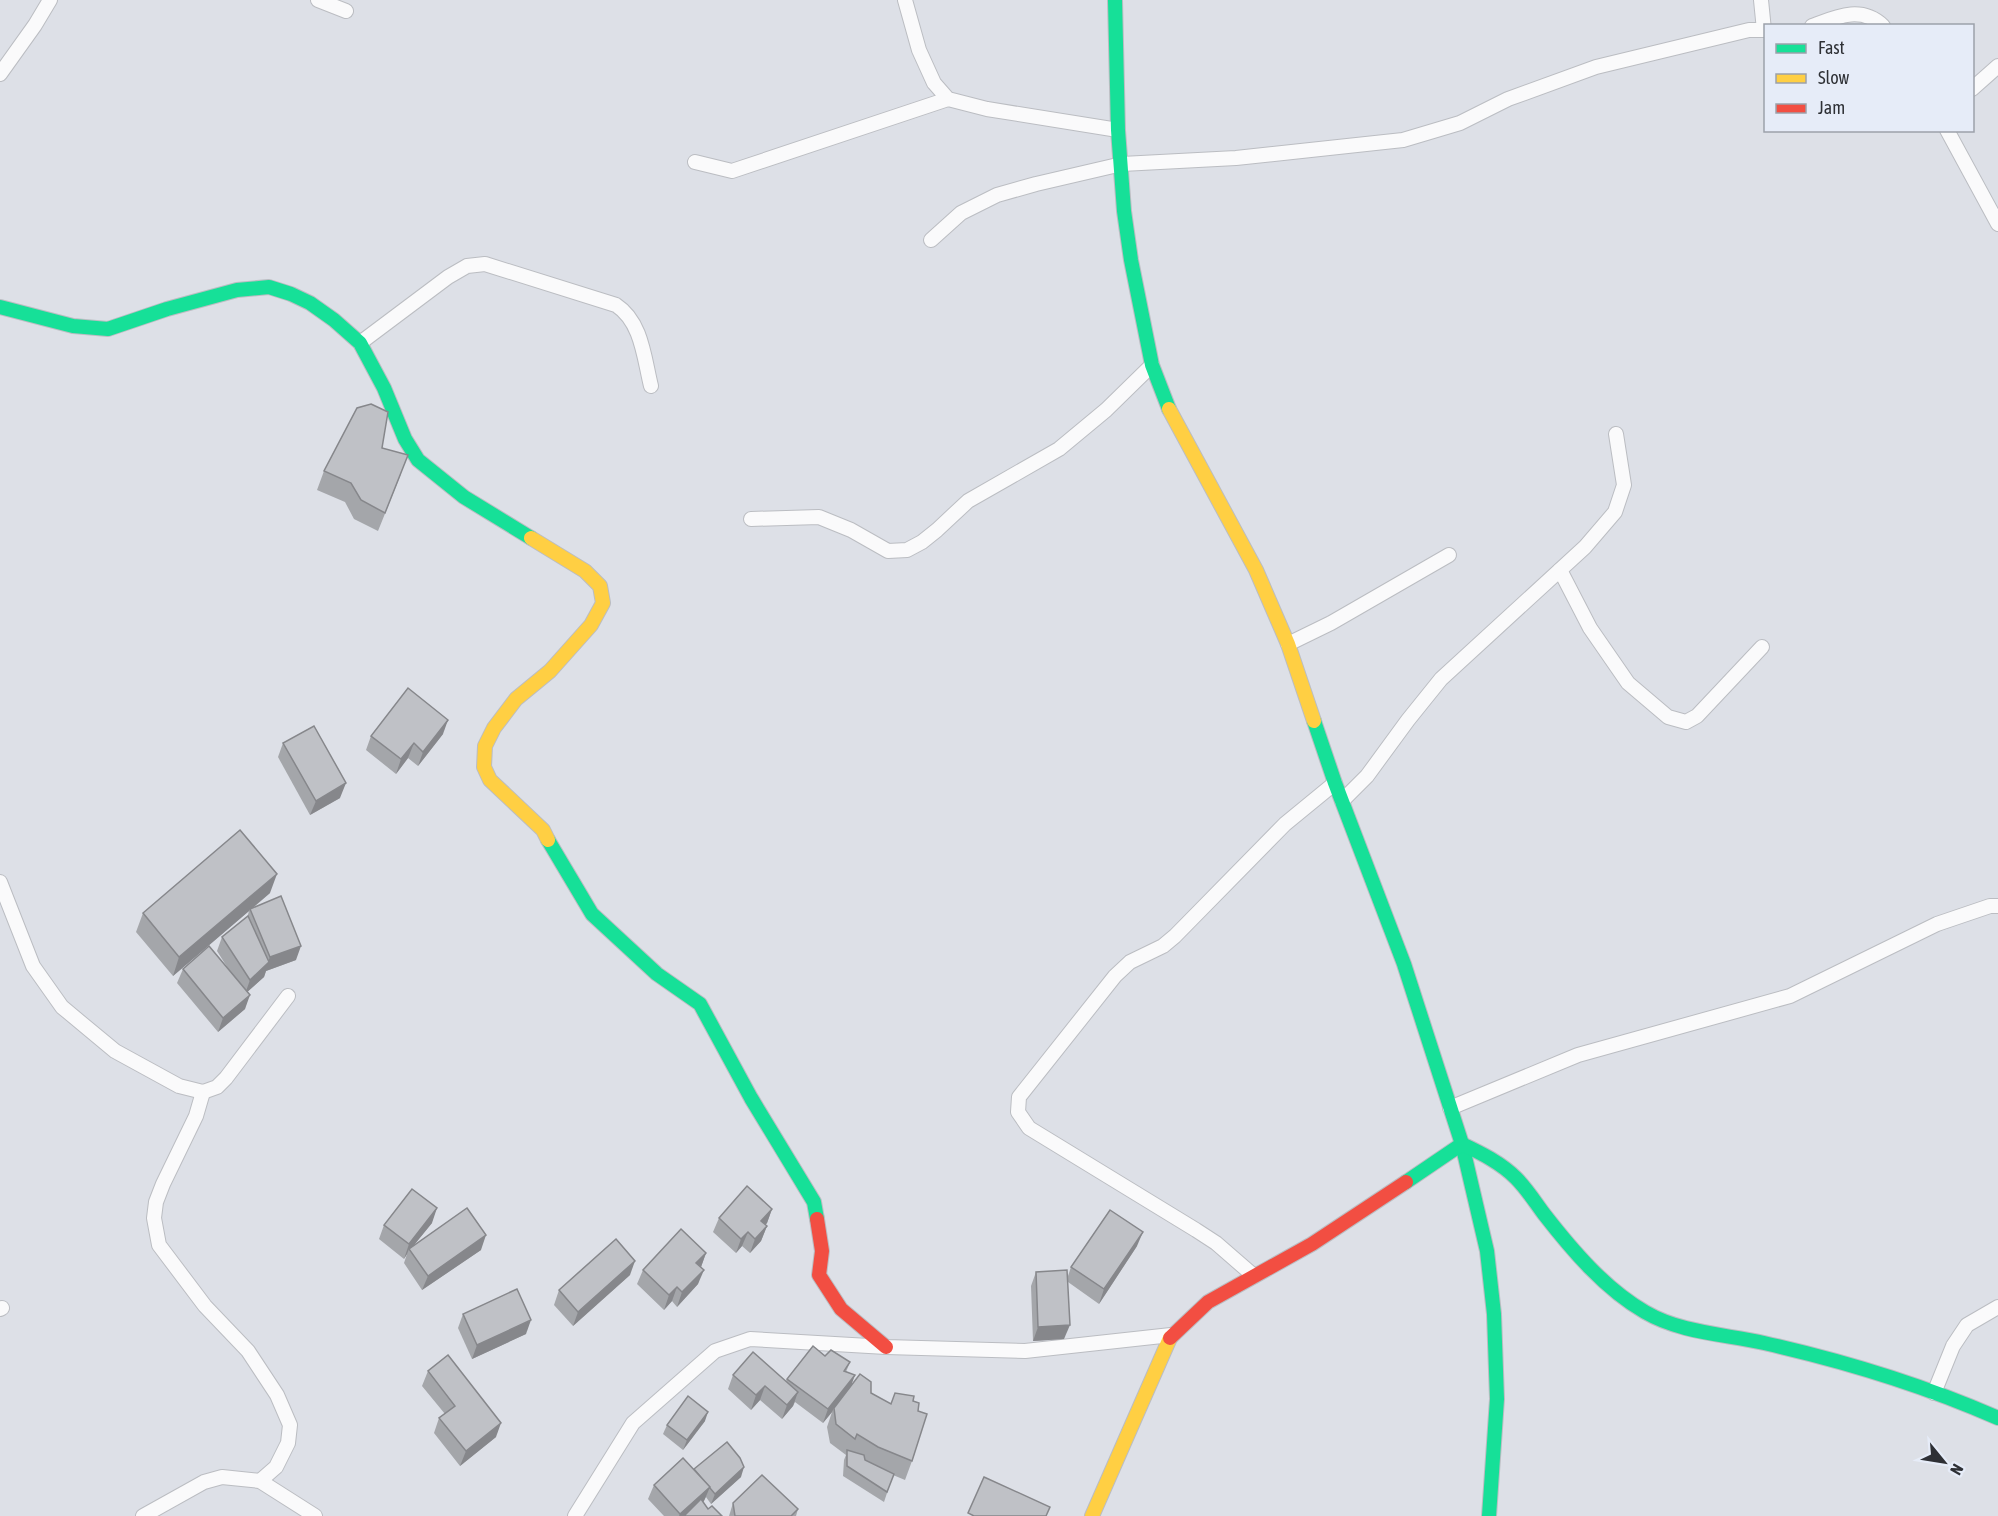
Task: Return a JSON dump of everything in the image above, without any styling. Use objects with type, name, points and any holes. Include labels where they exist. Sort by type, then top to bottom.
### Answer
[{"type":"street","points":[[0,74],[50,0]]},
{"type":"street","points":[[318,0],[346,11]]},
{"type":"street","points":[[905,0],[919,50],[934,83],[948,99],[987,110],[1118,130]]},
{"type":"street","points":[[1115,0],[1118,130],[1124,211],[1131,260],[1152,365],[1172,416],[1256,570],[1288,644],[1335,783],[1404,964],[1462,1144],[1487,1251],[1494,1314],[1497,1399],[1489,1516]]},
{"type":"street","points":[[1761,0],[1764,24]]},
{"type":"street","points":[[1862,14],[1867,0]]},
{"type":"street","points":[[1817,24],[1844,14],[1862,14],[1880,24]]},
{"type":"street","points":[[931,240],[961,213],[997,195],[1122,164],[1236,158],[1403,140],[1460,123],[1508,99],[1596,67],[1749,30],[1764,30]]},
{"type":"street","points":[[1974,87],[1998,66]]},
{"type":"street","points":[[695,162],[732,171],[948,99]]},
{"type":"street","points":[[1948,132],[1998,222]]},
{"type":"street","points":[[360,343],[448,277],[467,266],[485,264],[616,306],[626,312],[635,325],[651,386]]},
{"type":"street","points":[[0,307],[73,326],[108,329],[167,309],[237,291],[269,287],[291,294],[310,303],[334,320],[360,343],[384,388],[405,439],[418,460],[464,497],[585,571],[600,586],[603,603],[591,624],[550,671],[516,699],[494,728],[485,746],[484,767],[490,780],[543,830],[592,914],[657,974],[700,1004],[751,1098],[814,1202],[822,1251],[819,1275],[841,1309],[886,1347]]},
{"type":"street","points":[[751,519],[819,517],[851,530],[888,551],[907,550],[937,530],[968,501],[1059,449],[1106,410],[1152,365]]},
{"type":"street","points":[[1342,801],[1367,776],[1441,679],[1585,547],[1615,512],[1623,485],[1616,434]]},
{"type":"street","points":[[1288,644],[1331,623],[1449,555]]},
{"type":"street","points":[[1560,570],[1590,628],[1628,684],[1668,717],[1686,722],[1697,716],[1762,647]]},
{"type":"street","points":[[1254,1276],[1196,1230],[1029,1128],[1018,1112],[1019,1097],[1115,976],[1130,962],[1162,946],[1175,936],[1285,824],[1335,783]]},
{"type":"street","points":[[0,882],[33,966],[62,1007],[115,1051],[179,1086],[203,1092],[217,1087],[288,996]]},
{"type":"street","points":[[1450,1108],[1578,1055],[1790,996],[1937,924],[1990,906],[1998,906]]},
{"type":"street","points":[[203,1092],[196,1116],[159,1193],[154,1218],[159,1245],[205,1306],[248,1352],[277,1395],[290,1425],[288,1443],[276,1467],[260,1481]]},
{"type":"street","points":[[1092,1516],[1171,1335],[1208,1302],[1312,1244],[1462,1144]]},
{"type":"street","points":[[1462,1144],[1489,1156],[1515,1178],[1603,1281],[1646,1312],[1679,1326],[1754,1341],[1848,1364],[1976,1408],[1998,1418]]},
{"type":"street","points":[[1934,1393],[1953,1346],[1967,1325],[1998,1307]]},
{"type":"street","points":[[575,1516],[633,1423],[715,1351],[750,1339],[1025,1352],[1171,1335]]},
{"type":"street","points":[[142,1516],[204,1482],[222,1477],[260,1481],[315,1516]]},
{"type":"building","points":[[371,404],[388,412],[382,448],[408,455],[385,513],[361,500],[351,483],[324,471],[357,408]]},
{"type":"building","points":[[408,688],[448,720],[423,752],[414,743],[401,759],[371,736]]},
{"type":"building","points":[[314,726],[346,783],[316,801],[283,743]]},
{"type":"building","points":[[240,830],[277,874],[179,957],[143,913]]},
{"type":"building","points":[[281,896],[301,946],[270,957],[250,909]]},
{"type":"building","points":[[248,916],[269,962],[250,980],[222,937]]},
{"type":"building","points":[[209,946],[250,995],[223,1018],[183,969]]},
{"type":"building","points":[[747,1186],[772,1209],[761,1221],[767,1226],[755,1239],[748,1232],[741,1239],[719,1218]]},
{"type":"building","points":[[412,1189],[437,1208],[409,1244],[384,1225]]},
{"type":"building","points":[[467,1208],[486,1235],[428,1276],[409,1249]]},
{"type":"building","points":[[1110,1210],[1143,1232],[1104,1289],[1071,1267]]},
{"type":"building","points":[[681,1229],[706,1253],[696,1263],[704,1270],[682,1292],[677,1287],[669,1295],[643,1270]]},
{"type":"building","points":[[616,1239],[635,1261],[578,1312],[559,1290]]},
{"type":"building","points":[[1067,1270],[1070,1325],[1038,1327],[1036,1272]]},
{"type":"building","points":[[517,1289],[531,1320],[477,1345],[463,1314]]},
{"type":"building","points":[[813,1346],[825,1356],[831,1350],[850,1362],[844,1371],[855,1375],[828,1409],[787,1379]]},
{"type":"building","points":[[753,1352],[798,1392],[787,1405],[765,1386],[756,1395],[733,1375]]},
{"type":"building","points":[[448,1355],[501,1423],[466,1451],[439,1418],[455,1406],[428,1371]]},
{"type":"building","points":[[860,1374],[871,1382],[871,1393],[891,1404],[895,1393],[914,1396],[913,1401],[919,1403],[918,1411],[927,1414],[912,1461],[878,1447],[857,1434],[855,1439],[836,1424],[834,1408]]},
{"type":"building","points":[[688,1396],[708,1412],[687,1440],[667,1425]]},
{"type":"building","points":[[727,1442],[744,1467],[715,1494],[694,1469]]},
{"type":"building","points":[[847,1450],[864,1455],[865,1460],[894,1474],[887,1492],[847,1466]]},
{"type":"building","points":[[683,1458],[710,1487],[680,1514],[654,1485]]},
{"type":"building","points":[[762,1475],[798,1509],[791,1516],[735,1516],[733,1503]]},
{"type":"building","points":[[984,1477],[1050,1507],[1046,1516],[974,1516],[968,1513]]},
{"type":"building","points":[[701,1499],[708,1509],[712,1506],[722,1516],[684,1516]]},
{"type":"traffic: fast","points":[[1115,0],[1118,130],[1124,211],[1131,260],[1152,365],[1169,409]]},
{"type":"traffic: fast","points":[[0,307],[73,326],[108,329],[167,309],[237,290],[269,287],[291,294],[310,303],[334,320],[360,343],[384,388],[405,439],[418,460],[464,497],[531,538]]},
{"type":"traffic: fast","points":[[1314,721],[1335,783],[1404,964],[1462,1144],[1487,1251],[1494,1314],[1497,1399],[1489,1516]]},
{"type":"traffic: fast","points":[[548,840],[592,914],[657,974],[700,1004],[751,1098],[814,1202],[817,1219]]},
{"type":"traffic: fast","points":[[1406,1182],[1462,1144],[1510,1173],[1590,1268],[1616,1292],[1645,1312],[1688,1329],[1764,1343],[1853,1366],[1941,1395],[1998,1418]]},
{"type":"traffic: slow","points":[[1169,409],[1256,570],[1288,644],[1314,721]]},
{"type":"traffic: slow","points":[[531,538],[585,571],[600,586],[603,603],[591,625],[550,671],[516,699],[494,728],[485,746],[484,767],[490,780],[543,830],[548,840]]},
{"type":"traffic: slow","points":[[1092,1516],[1170,1338]]},
{"type":"traffic: jam","points":[[1170,1338],[1208,1302],[1312,1244],[1406,1182]]},
{"type":"traffic: jam","points":[[817,1219],[822,1251],[819,1275],[841,1309],[886,1347]]}]
